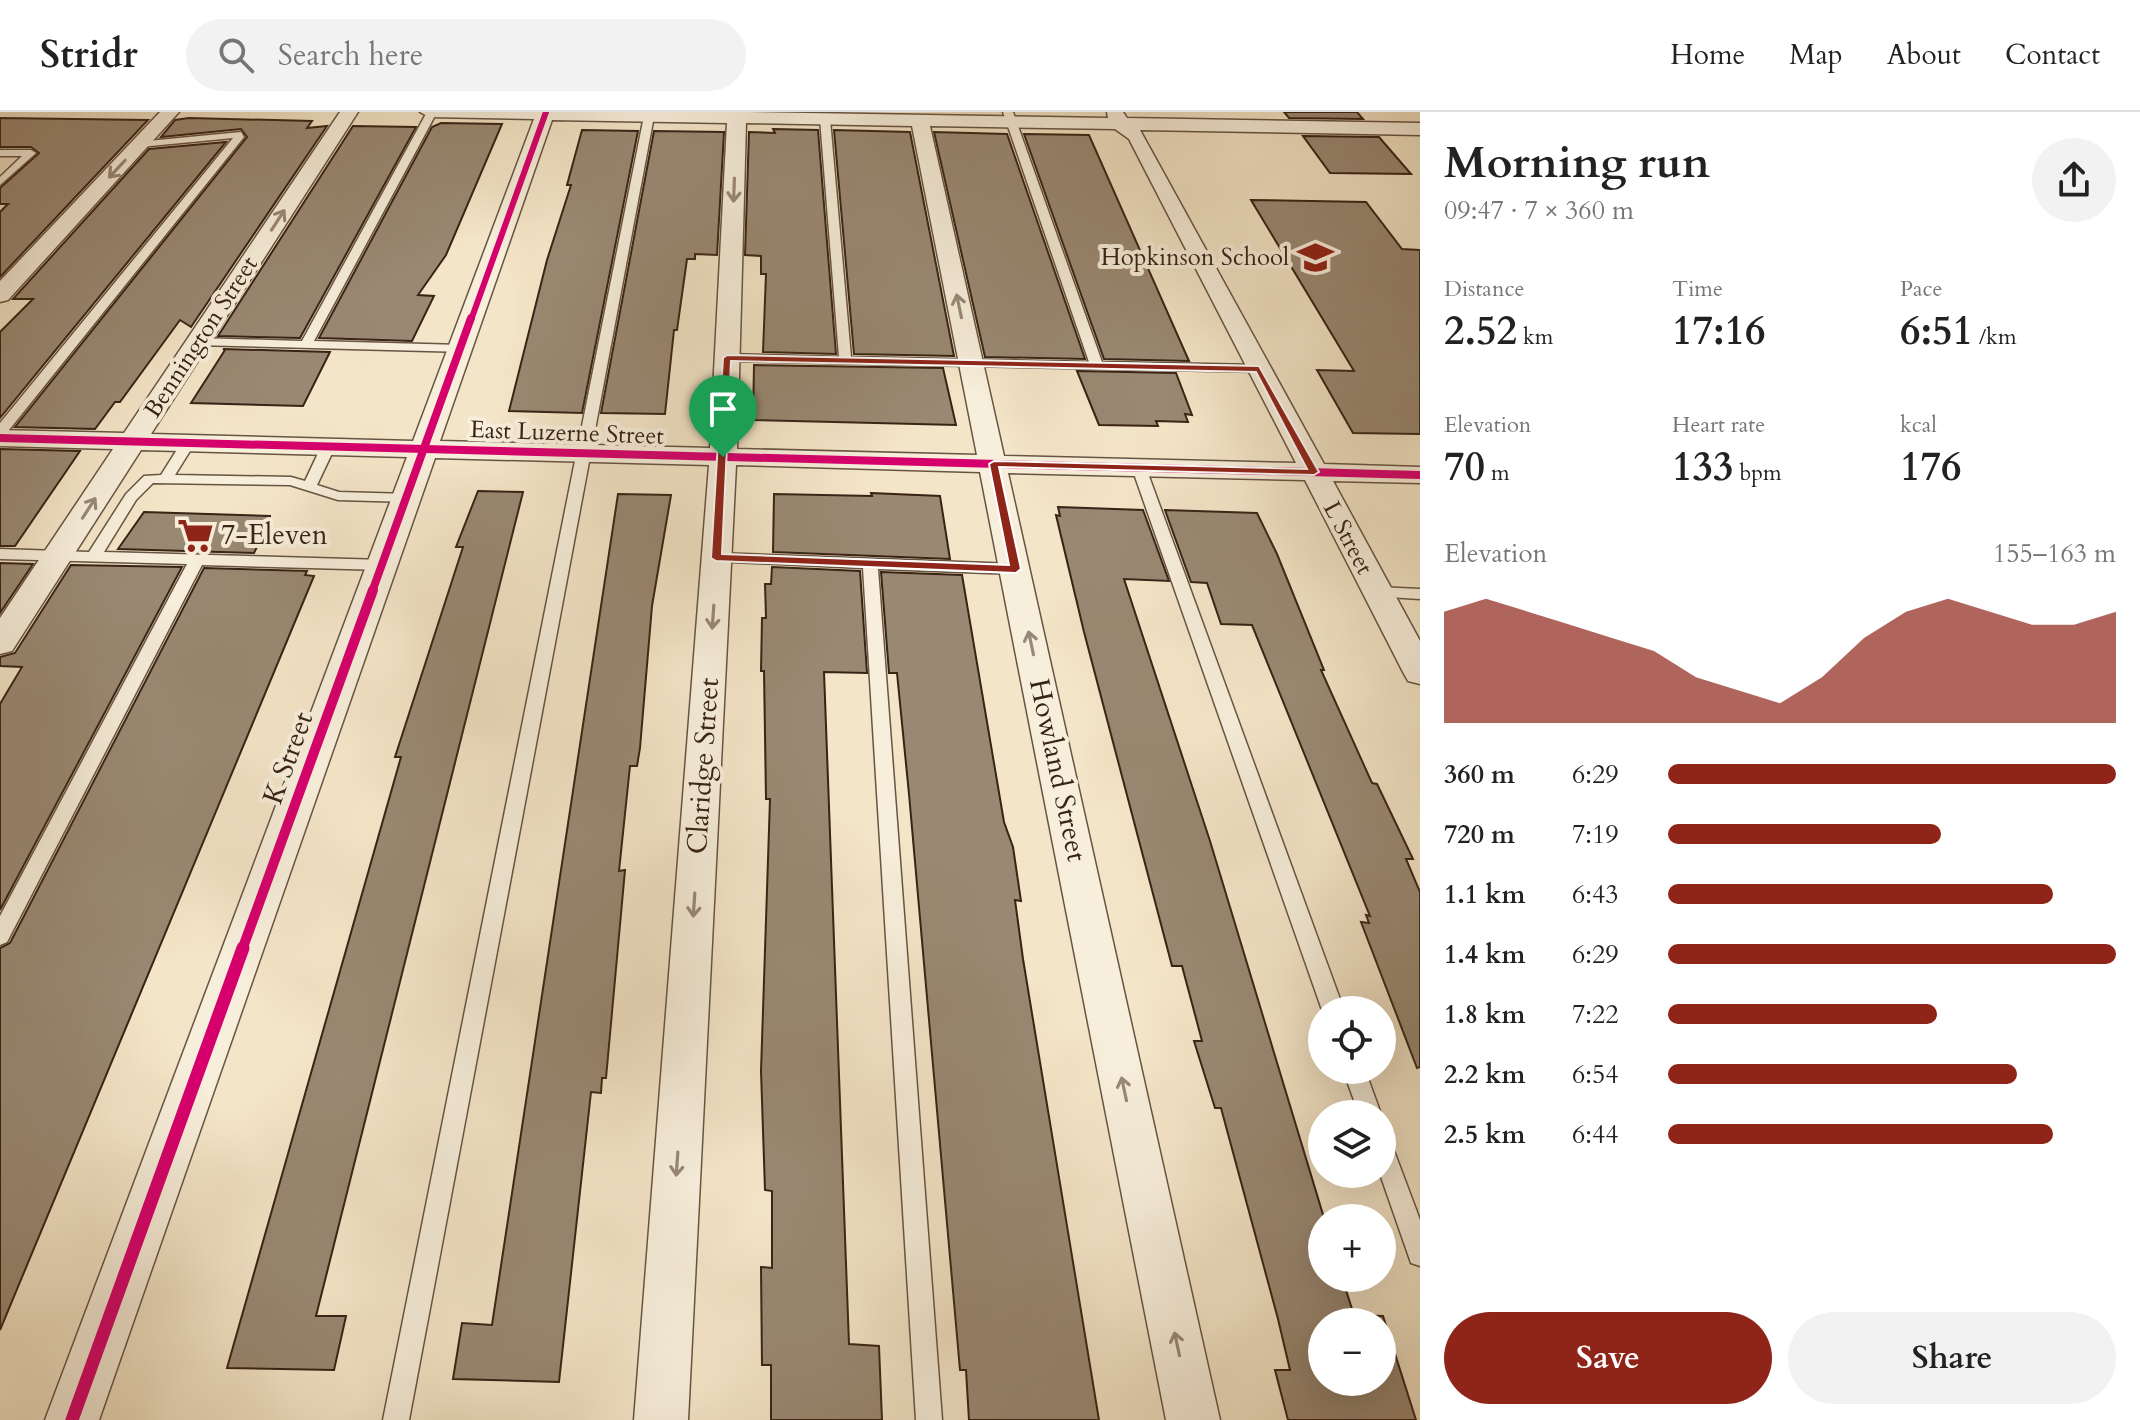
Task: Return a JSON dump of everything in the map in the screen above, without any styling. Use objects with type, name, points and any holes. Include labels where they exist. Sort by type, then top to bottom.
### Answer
[{"type":"street","points":[[0,295],[170,112]]},
{"type":"street","name":"Bennington Street","points":[[0,643],[349,112]]},
{"type":"street","points":[[430,112],[649,116],[737,114],[920,120],[1117,118],[1416,132]]},
{"type":"street","points":[[1332,112],[1345,127]]},
{"type":"street","name":"K Street","points":[[72,1420],[409,498],[546,113]]},
{"type":"street","name":"Claridge Street","points":[[661,1420],[723,457],[737,114]]},
{"type":"street","name":"L Street","points":[[1117,118],[1137,136],[1420,672]]},
{"type":"street","name":"Howland Street","points":[[920,120],[1193,1420]]},
{"type":"street","name":"East Luzerne Street","points":[[0,438],[1420,475]]},
{"type":"lane","points":[[306,345],[430,112]]},
{"type":"lane","points":[[396,1420],[649,116]]},
{"type":"lane","points":[[1009,117],[1097,366]]},
{"type":"lane","points":[[825,119],[845,360]]},
{"type":"lane","points":[[0,432],[241,135],[140,144]]},
{"type":"lane","points":[[0,153],[31,153],[0,182]]},
{"type":"lane","points":[[198,342],[462,349]]},
{"type":"lane","points":[[727,358],[1259,369]]},
{"type":"lane","points":[[166,478],[188,443]]},
{"type":"lane","points":[[310,485],[328,447]]},
{"type":"lane","points":[[1139,468],[1328,996]]},
{"type":"lane","points":[[94,556],[131,497],[149,479],[291,481],[338,496],[409,498]]},
{"type":"lane","points":[[0,554],[384,565]]},
{"type":"lane","points":[[716,558],[1016,569]]},
{"type":"lane","points":[[0,936],[197,559]]},
{"type":"lane","points":[[870,564],[929,1420]]},
{"type":"lane","points":[[1378,592],[1420,594]]},
{"type":"lane","points":[[1396,1187],[1420,1254]]},
{"type":"building","points":[[1284,112],[1357,112],[1363,119],[1289,118]]},
{"type":"building","points":[[0,118],[148,120],[0,277],[0,212],[8,204],[0,204],[0,188],[39,153],[31,147],[0,147]]},
{"type":"building","points":[[175,120],[312,121],[307,128],[327,126],[191,327],[180,320],[120,402],[115,402],[95,429],[15,427],[247,137],[241,129],[161,137]]},
{"type":"building","points":[[441,123],[502,124],[446,255],[418,295],[434,296],[412,341],[319,338],[432,127]]},
{"type":"building","points":[[353,126],[416,127],[300,338],[218,336]]},
{"type":"building","points":[[773,129],[818,130],[836,354],[763,352],[766,274],[761,274],[761,256],[745,255],[749,132],[775,133]]},
{"type":"building","points":[[582,130],[638,131],[582,413],[509,411],[547,260],[571,185],[567,185]]},
{"type":"building","points":[[834,130],[910,132],[954,356],[854,354]]},
{"type":"building","points":[[654,131],[724,132],[717,255],[695,254],[695,259],[687,259],[677,330],[674,330],[665,414],[601,413]]},
{"type":"building","points":[[934,132],[1007,134],[1085,359],[985,357]]},
{"type":"building","points":[[1024,134],[1089,135],[1189,361],[1104,359]]},
{"type":"building","points":[[1303,136],[1379,137],[1411,174],[1330,173]]},
{"type":"building","points":[[226,142],[0,418],[0,332],[33,299],[13,299],[149,149]]},
{"type":"building","points":[[1251,200],[1366,202],[1402,249],[1420,250],[1420,434],[1353,433],[1317,370],[1354,371]]},
{"type":"building","points":[[223,349],[330,352],[303,406],[191,403]]},
{"type":"building","points":[[754,365],[943,368],[956,425],[753,420]]},
{"type":"building","points":[[1077,371],[1176,373],[1192,415],[1185,414],[1188,422],[1156,421],[1158,426],[1099,425]]},
{"type":"building","points":[[0,449],[80,451],[15,546],[0,546]]},
{"type":"building","points":[[478,491],[523,492],[316,1316],[346,1316],[334,1370],[227,1368],[401,757],[395,757],[463,547],[456,547]]},
{"type":"building","points":[[871,493],[940,496],[950,559],[773,552],[774,494],[872,496]]},
{"type":"building","points":[[618,494],[671,495],[652,606],[640,748],[637,766],[630,766],[619,871],[625,870],[606,1078],[602,1078],[601,1093],[591,1092],[559,1382],[453,1379],[462,1323],[492,1325]]},
{"type":"building","points":[[1058,507],[1143,510],[1169,581],[1124,579],[1210,841],[1308,1165],[1308,1188],[1315,1188],[1320,1204],[1308,1204],[1308,1292],[1347,1292],[1352,1308],[1308,1308],[1308,1396],[1396,1396],[1396,1357],[1416,1420],[1288,1420],[1275,1370],[1290,1370],[1278,1319],[1221,1108],[1215,1108],[1194,1041],[1202,1041],[1182,966],[1172,966],[1056,515],[1060,516]]},
{"type":"building","points":[[1165,510],[1257,513],[1277,554],[1324,670],[1321,670],[1372,783],[1377,784],[1413,859],[1406,859],[1420,892],[1420,1067],[1417,1068],[1396,1013],[1396,996],[1389,996],[1361,922],[1369,923],[1366,915],[1370,916],[1252,625],[1221,624],[1207,583],[1191,582]]},
{"type":"building","name":"7-Eleven","points":[[144,512],[270,516],[270,521],[254,553],[118,549]]},
{"type":"building","points":[[0,563],[33,564],[0,613]]},
{"type":"building","points":[[71,565],[182,567],[0,910],[0,704],[22,667],[0,666],[0,657],[15,653]]},
{"type":"building","points":[[772,567],[860,571],[867,673],[824,672],[849,1344],[879,1346],[882,1420],[771,1420],[771,1365],[762,1365],[761,1267],[772,1268],[772,1191],[765,1190],[761,1071],[770,799],[766,799],[764,671],[761,671],[762,618],[766,618],[765,584],[771,584]]},
{"type":"building","points":[[204,568],[307,571],[305,575],[314,576],[0,1330],[0,948],[10,943]]},
{"type":"building","points":[[881,572],[962,575],[1004,822],[1013,847],[1021,901],[1015,900],[1023,959],[1099,1420],[969,1420],[966,1370],[960,1370],[897,673],[889,673]]},
{"type":"cycle path","points":[[72,1420],[546,112]]},
{"type":"cycle path","points":[[0,438],[1420,475]]},
{"type":"place","name":"Hopkinson School","points":[[1315,257]]},
{"type":"place","name":"7-Eleven","points":[[195,535]]},
{"type":"route","points":[[727,358],[1259,369],[1314,472],[994,464],[1016,569],[716,558],[723,457],[727,358]]}]
